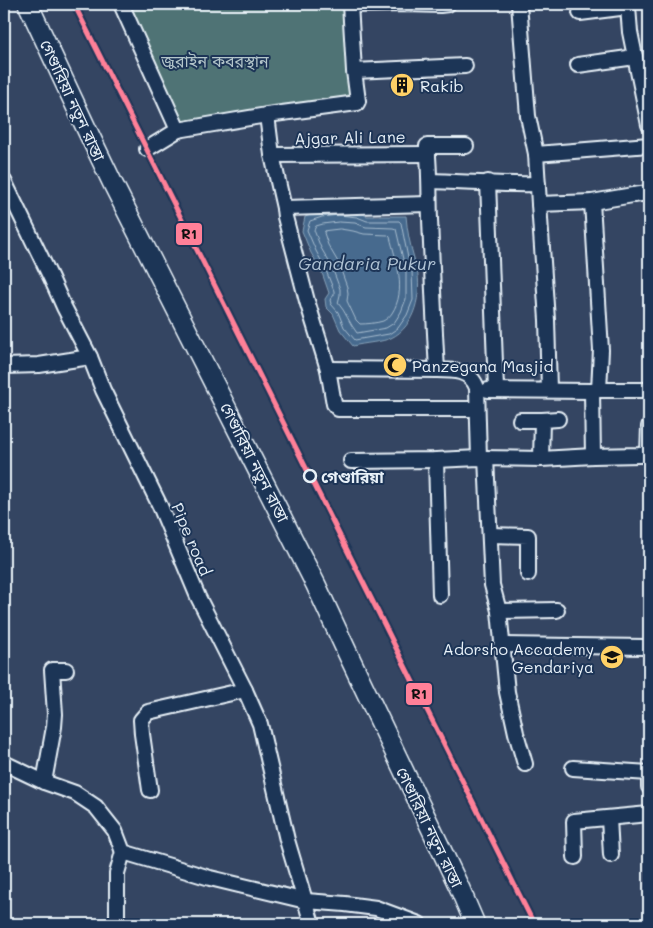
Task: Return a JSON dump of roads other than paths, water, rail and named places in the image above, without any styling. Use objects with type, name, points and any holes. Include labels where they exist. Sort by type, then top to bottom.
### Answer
[{"type":"main road","name":"গেণ্ডারিয়া নতুন রাস্তা","points":[[28,4],[100,157],[316,585],[475,924]]},
{"type":"street","points":[[121,4],[178,130]]},
{"type":"street","points":[[147,149],[178,130],[267,114],[358,103],[350,4],[443,4]]},
{"type":"street","points":[[518,4],[528,116],[536,154],[548,320],[549,390]]},
{"type":"street","points":[[580,13],[628,7],[630,32],[649,125]]},
{"type":"street","points":[[578,65],[636,57]]},
{"type":"street","points":[[354,71],[465,66]]},
{"type":"street","points":[[267,114],[272,155],[285,216],[307,301],[328,369],[334,404],[338,409],[477,409]]},
{"type":"street","points":[[536,154],[649,145]]},
{"type":"street","points":[[437,370],[428,146],[466,146]]},
{"type":"street","name":"Ajgar Ali Lane","points":[[272,155],[428,154]]},
{"type":"street","name":"Pipe road","points":[[4,180],[64,307],[90,357],[115,415],[160,506],[198,597],[260,724],[288,840],[312,924]]},
{"type":"street","points":[[430,181],[538,184]]},
{"type":"street","points":[[488,182],[496,389]]},
{"type":"street","points":[[539,204],[592,202],[649,193]]},
{"type":"street","points":[[592,202],[601,350],[596,390],[593,456]]},
{"type":"street","points":[[284,208],[430,204]]},
{"type":"street","points":[[4,366],[39,365],[90,357]]},
{"type":"street","points":[[328,369],[455,370],[470,376],[475,382],[478,390],[477,409],[490,536],[492,585],[499,611],[507,692],[525,764]]},
{"type":"street","points":[[478,390],[649,390]]},
{"type":"street","points":[[520,420],[558,419]]},
{"type":"street","points":[[541,459],[542,420]]},
{"type":"street","points":[[351,461],[639,456],[648,454],[649,426]]},
{"type":"street","points":[[436,460],[440,595]]},
{"type":"street","points":[[490,536],[528,536],[528,574]]},
{"type":"street","points":[[499,611],[556,610]]},
{"type":"street","points":[[501,645],[645,647]]},
{"type":"street","points":[[44,782],[55,714],[52,670],[66,670]]},
{"type":"street","points":[[150,790],[142,734],[142,720],[148,712],[245,690]]},
{"type":"street","points":[[4,763],[44,782],[75,793],[96,807],[115,831],[123,852],[117,873],[117,924]]},
{"type":"street","points":[[573,768],[649,773],[649,788]]},
{"type":"street","points":[[575,857],[574,821],[649,814]]},
{"type":"street","points":[[609,818],[611,855]]},
{"type":"street","points":[[123,852],[210,878],[306,900],[376,908],[419,924]]},
{"type":"water","name":"Gandaria Pukur","points":[[320,212],[358,212],[367,216],[406,216],[410,243],[417,268],[417,298],[415,308],[406,326],[391,338],[353,346],[340,330],[333,314],[326,307],[325,299],[329,293],[321,270],[311,253],[302,231],[305,217]]},
{"type":"place","name":"Rakib","points":[[402,85]]},
{"type":"place","name":"Panzegana Masjid","points":[[395,365]]},
{"type":"place","name":"গেণ্ডারিয়া","points":[[310,476]]},
{"type":"place","name":"Adorsho Accademy Gendariya","points":[[612,657]]},
{"type":"park label","name":"জুরাইন কবরস্থান","points":[[215,60]]}]
